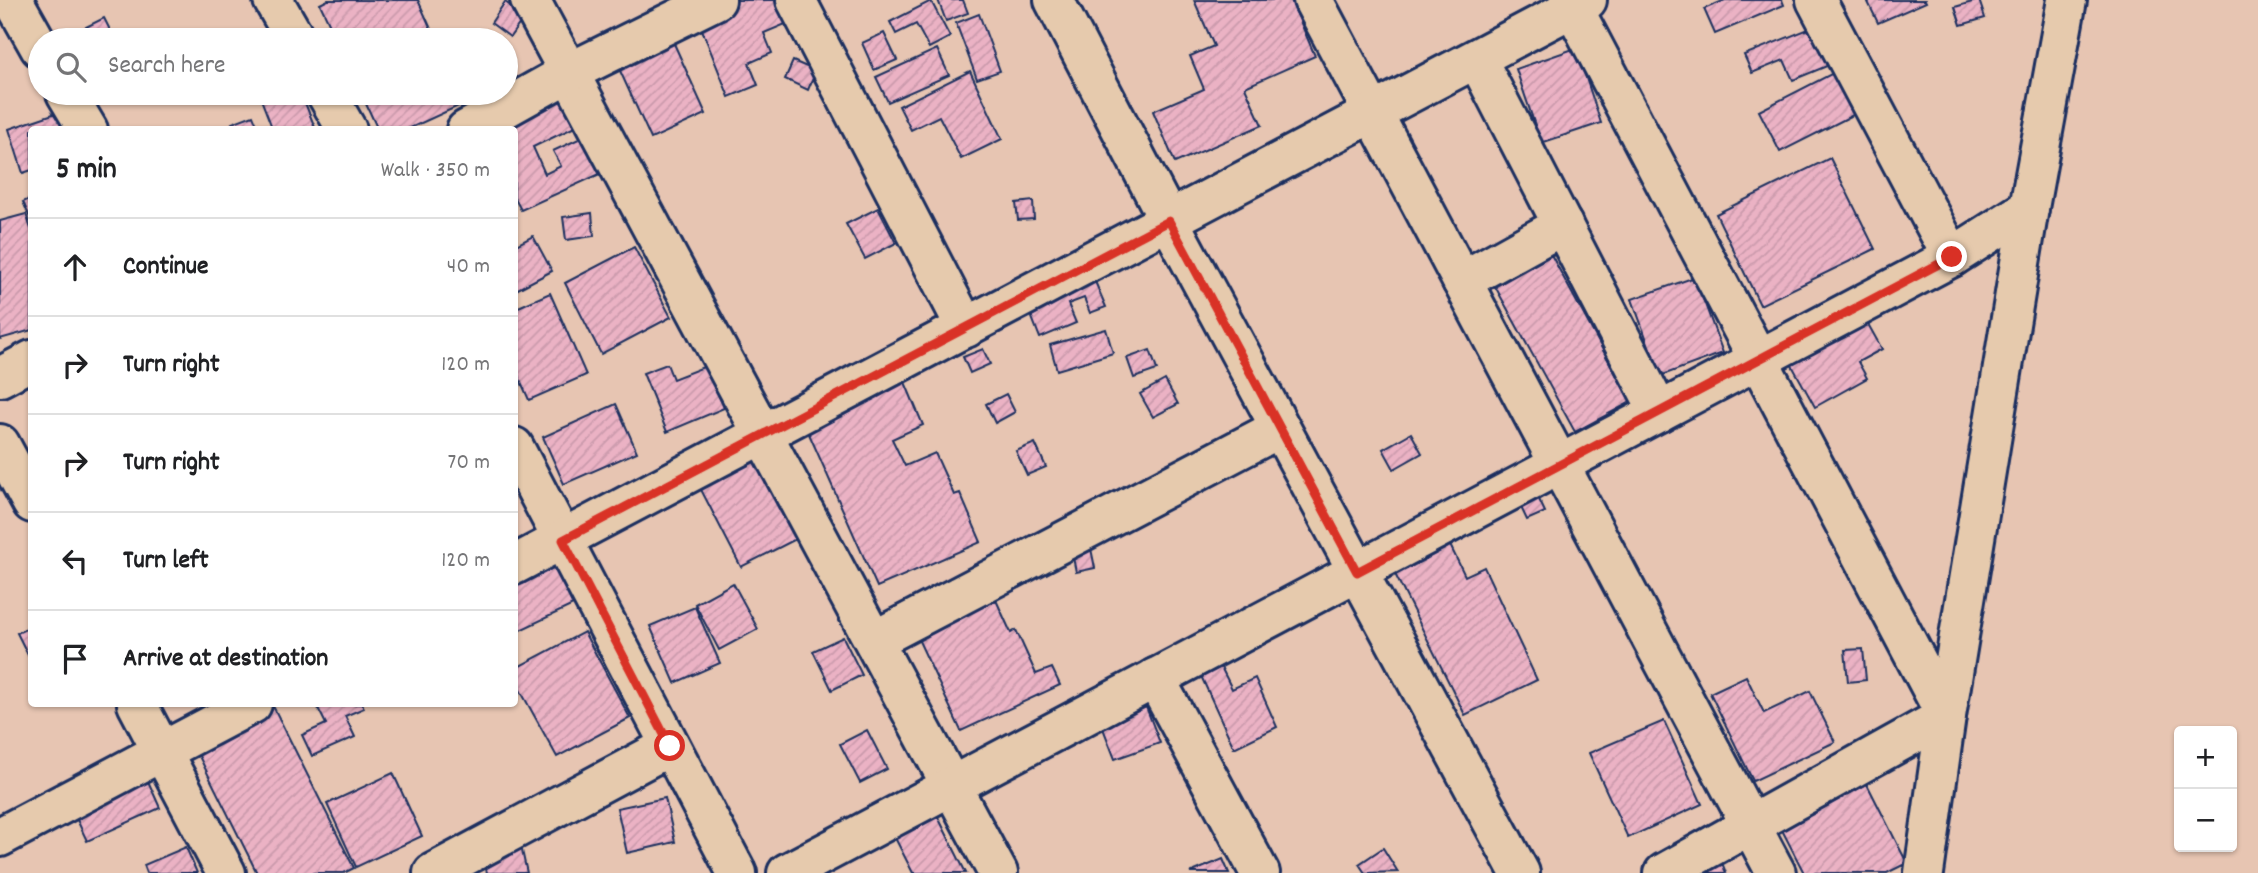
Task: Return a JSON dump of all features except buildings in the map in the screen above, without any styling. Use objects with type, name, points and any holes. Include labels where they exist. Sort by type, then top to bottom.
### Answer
[{"type":"street","points":[[13,0],[29,28]]},
{"type":"street","points":[[273,0],[289,28]]},
{"type":"street","points":[[530,0],[998,873]]},
{"type":"street","points":[[518,101],[568,73],[716,0]]},
{"type":"street","points":[[796,0],[966,328]]},
{"type":"street","points":[[1054,0],[1169,221],[1520,873]]},
{"type":"street","points":[[1313,0],[1776,873]]},
{"type":"street","points":[[1816,0],[1952,257]]},
{"type":"street","points":[[518,563],[1477,59],[1576,3],[1757,360],[1946,716]]},
{"type":"street","points":[[1924,873],[1946,716],[2062,6]]},
{"type":"street","points":[[1477,59],[1659,412]]},
{"type":"street","points":[[73,105],[86,126]]},
{"type":"street","points":[[333,105],[345,126]]},
{"type":"street","points":[[473,126],[511,105]]},
{"type":"street","points":[[787,873],[1952,257],[2029,208]]},
{"type":"street","points":[[1462,281],[1563,225]]},
{"type":"street","points":[[0,377],[28,362]]},
{"type":"street","points":[[875,640],[1280,428]]},
{"type":"street","points":[[0,444],[28,496]]},
{"type":"street","points":[[518,455],[737,873]]},
{"type":"street","points":[[1155,678],[1260,873]]},
{"type":"street","points":[[139,707],[226,873]]},
{"type":"street","points":[[0,837],[246,707]]},
{"type":"street","points":[[1664,873],[1946,716]]},
{"type":"street","points":[[433,873],[670,746]]},
{"type":"route","points":[[670,746],[563,540],[1169,221],[1357,572],[1952,257]]}]
